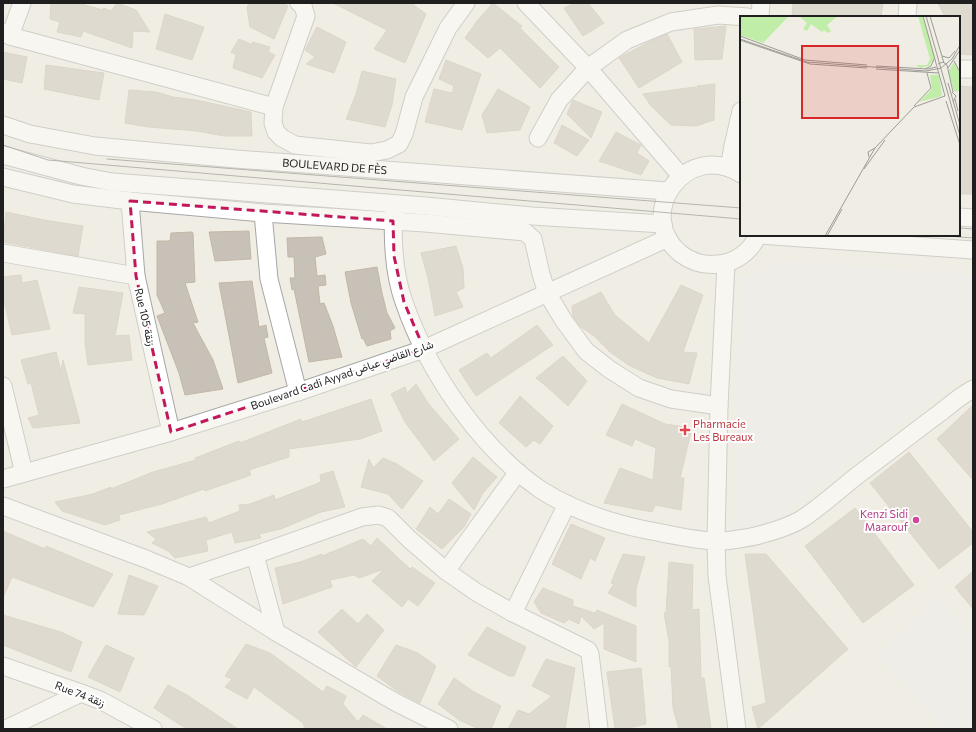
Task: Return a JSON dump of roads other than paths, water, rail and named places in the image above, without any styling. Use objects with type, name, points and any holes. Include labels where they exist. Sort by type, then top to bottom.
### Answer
[{"type":"street","points":[[22,3],[6,34],[274,107]]},
{"type":"street","points":[[300,3],[303,6],[306,16],[274,107],[273,123],[276,132],[282,138],[295,145],[371,154],[387,150],[399,144],[404,134],[414,97],[448,28],[466,3]]},
{"type":"street","points":[[526,3],[588,68],[681,176]]},
{"type":"street","points":[[760,16],[761,3]]},
{"type":"street","points":[[907,16],[908,3]]},
{"type":"street","points":[[538,138],[559,100],[588,68],[627,40],[671,22],[718,15],[740,16]]},
{"type":"street","points":[[960,69],[973,70]]},
{"type":"street","points":[[740,115],[733,146],[735,171],[720,166],[706,165],[693,169],[681,176],[674,183],[668,191],[662,209],[666,231],[679,252],[690,260],[708,265],[726,263],[745,253],[758,236]]},
{"type":"street","points":[[3,122],[30,134]]},
{"type":"street","name":"BOULEVARD DE FÈS","points":[[3,125],[30,134],[95,146],[228,158],[668,191]]},
{"type":"street","points":[[3,155],[81,176],[112,182],[426,206],[666,231]]},
{"type":"street","points":[[3,177],[72,194],[130,201],[263,213],[393,221],[525,232],[533,239],[547,293],[564,321],[586,351],[608,369],[639,388],[671,399],[719,406]]},
{"type":"street","name":"Rue 105 زنقة","points":[[130,201],[136,276],[171,432]]},
{"type":"street","points":[[394,204],[394,256],[398,280],[404,302],[437,375],[462,412],[491,446],[518,472],[541,489],[567,504],[604,519],[674,536],[716,542],[762,534],[800,520],[973,389]]},
{"type":"street","points":[[263,213],[269,279],[298,392]]},
{"type":"street","points":[[960,217],[973,218]]},
{"type":"street","name":"Boulevard Cadi Ayyad شارع القاضي عياض","points":[[3,479],[171,432],[298,392],[424,349],[547,293],[666,231]]},
{"type":"street","points":[[773,236],[973,250]]},
{"type":"street","points":[[3,253],[136,276]]},
{"type":"street","points":[[726,263],[719,406],[716,542],[717,576],[737,729]]},
{"type":"street","points":[[3,386],[24,473]]},
{"type":"street","points":[[446,571],[518,472]]},
{"type":"street","points":[[513,614],[567,504]]},
{"type":"street","points":[[3,506],[146,559],[189,577],[276,632],[395,702],[449,729]]},
{"type":"street","points":[[189,577],[362,517],[379,515],[388,518],[409,539],[446,571],[476,592],[513,614],[588,650],[590,654],[599,729]]},
{"type":"street","points":[[255,555],[276,632]]},
{"type":"street","name":"Rue 74 زنقة","points":[[3,666],[108,704],[152,729]]},
{"type":"street","points":[[6,729],[81,693]]},
{"type":"tram line","points":[[3,145],[48,160],[740,219]]},
{"type":"tram line","points":[[107,159],[740,208]]},
{"type":"tram line","points":[[960,228],[973,229]]},
{"type":"tram line","points":[[946,236],[973,238]]},
{"type":"place","name":"Pharmacie Les Bureaux","points":[[685,430]]},
{"type":"place","name":"Kenzi Sidi Maarouf","points":[[916,520]]}]
